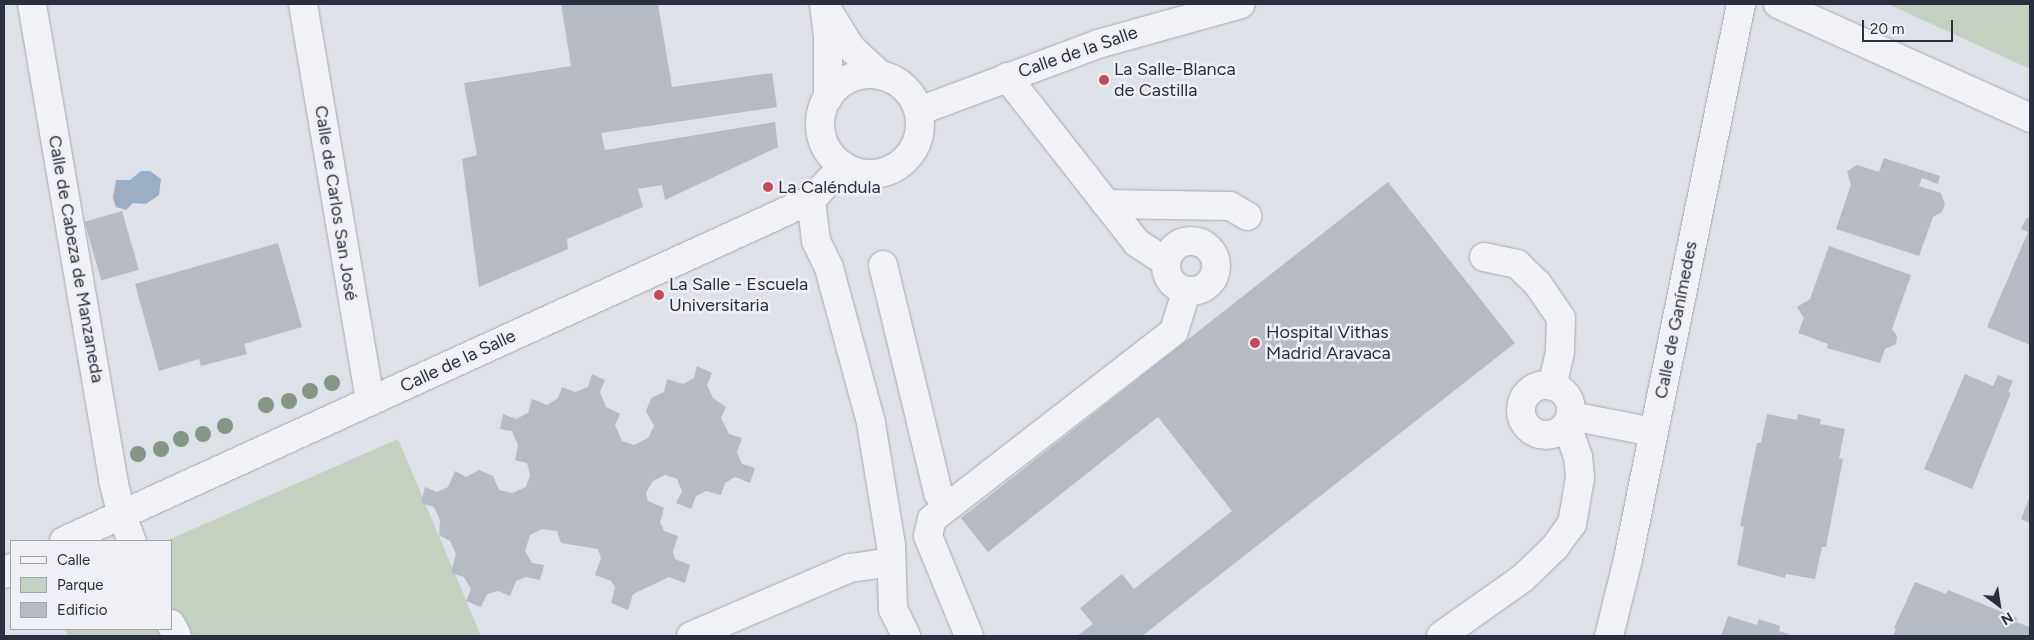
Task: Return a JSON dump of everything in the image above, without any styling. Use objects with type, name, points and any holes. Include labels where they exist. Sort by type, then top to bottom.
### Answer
[{"type":"street","name":"Calle de Cabeza de Manzaneda","points":[[32,4],[121,513],[132,540]]},
{"type":"street","name":"Calle de Carlos San José","points":[[303,4],[370,401]]},
{"type":"street","points":[[824,4],[851,48],[880,75],[904,88],[919,111],[921,126],[917,141],[900,165],[871,174],[843,166],[824,142],[820,127],[822,112],[828,98],[828,38],[824,4]]},
{"type":"street","name":"Calle de la Salle","points":[[919,111],[1007,76],[1151,27],[1241,4]]},
{"type":"street","name":"Calle de Ganímedes","points":[[1609,636],[1628,559],[1741,4]]},
{"type":"street","points":[[1778,4],[2030,118]]},
{"type":"street","points":[[828,98],[851,79],[880,75]]},
{"type":"street","points":[[1007,76],[1137,243],[1166,262]]},
{"type":"street","name":"Calle de la Salle","points":[[66,540],[121,513],[811,200],[843,166]]},
{"type":"street","points":[[811,200],[816,241],[828,268],[871,423],[892,562],[893,609],[906,636]]},
{"type":"street","points":[[1106,204],[1230,206],[1247,216]]},
{"type":"street","points":[[1185,241],[1196,241],[1212,252],[1216,261],[1213,280],[1206,287],[1186,292],[1170,281],[1166,262],[1169,253],[1185,241]]},
{"type":"street","points":[[1484,257],[1517,264],[1537,284],[1561,318],[1560,352],[1552,386]]},
{"type":"street","points":[[883,265],[938,493],[949,505]]},
{"type":"street","points":[[969,636],[928,536],[932,519],[1174,331],[1186,292]]},
{"type":"street","points":[[1441,636],[1523,578],[1555,547],[1572,524],[1580,478],[1578,457],[1569,420],[1568,396],[1552,386],[1542,385],[1526,396],[1521,414],[1532,430],[1540,435],[1560,431],[1569,420]]},
{"type":"street","points":[[1569,420],[1653,432]]},
{"type":"street","points":[[691,636],[850,568],[892,562]]},
{"type":"green space","points":[[1888,4],[2030,4],[2030,69]]},
{"type":"green space","points":[[398,439],[481,636],[68,636],[65,630],[172,630],[172,540],[168,540]]},
{"type":"water","points":[[141,171],[150,171],[161,179],[159,195],[146,204],[133,203],[126,210],[116,207],[113,198],[116,180],[130,180]]},
{"type":"building","points":[[561,4],[658,4],[672,87],[772,73],[777,107],[601,133],[605,150],[775,122],[778,147],[665,200],[662,185],[638,189],[643,207],[567,239],[568,249],[479,287],[462,159],[477,155],[464,83],[571,66]]},
{"type":"building","points":[[1884,158],[1940,176],[1938,184],[1922,178],[1919,186],[1941,193],[1945,205],[1942,212],[1933,217],[1919,256],[1836,229],[1851,185],[1847,171],[1857,165],[1879,172]]},
{"type":"building","points":[[1388,182],[1515,343],[1142,636],[1077,636],[1093,624],[1080,608],[1122,574],[1134,589],[1232,511],[1158,417],[988,552],[961,518]]},
{"type":"building","points":[[122,211],[139,270],[101,280],[85,222]]},
{"type":"building","points":[[2027,217],[2030,219],[2030,345],[1987,327],[2028,232],[2021,229]]},
{"type":"building","points":[[278,243],[302,327],[244,344],[247,354],[201,366],[199,359],[159,371],[135,284]]},
{"type":"building","points":[[1829,246],[1911,275],[1892,329],[1897,336],[1896,344],[1885,349],[1880,363],[1827,348],[1828,344],[1798,333],[1804,318],[1797,307],[1810,299]]},
{"type":"building","points":[[697,366],[712,373],[707,385],[713,398],[726,407],[721,418],[729,434],[742,438],[737,452],[742,464],[755,468],[750,483],[735,477],[725,483],[721,495],[706,491],[696,496],[691,509],[676,503],[682,491],[677,479],[665,475],[653,481],[646,493],[648,501],[664,508],[660,522],[664,531],[678,536],[673,552],[675,559],[690,565],[685,583],[669,577],[633,594],[628,610],[611,603],[615,587],[611,581],[595,575],[601,558],[598,549],[561,543],[557,531],[542,529],[530,535],[525,551],[532,563],[544,565],[540,580],[526,577],[516,581],[510,596],[498,591],[487,594],[481,607],[466,601],[471,589],[464,577],[451,573],[456,554],[450,541],[439,535],[440,520],[434,507],[421,503],[425,487],[437,492],[448,487],[455,471],[466,477],[479,470],[493,476],[499,490],[512,493],[526,487],[530,475],[527,463],[515,460],[518,445],[512,431],[500,429],[503,414],[516,419],[528,413],[532,399],[547,405],[558,398],[562,387],[575,392],[588,387],[592,374],[605,380],[600,392],[606,407],[620,414],[615,425],[622,441],[634,445],[648,438],[654,426],[646,411],[651,398],[664,392],[667,379],[683,384],[694,378]]},
{"type":"building","points":[[1965,374],[1993,386],[1998,375],[2013,381],[2008,392],[2011,393],[1972,489],[1924,469]]},
{"type":"building","points":[[1767,414],[1797,420],[1798,414],[1821,419],[1820,424],[1845,429],[1839,458],[1843,459],[1826,547],[1822,547],[1815,579],[1786,574],[1785,578],[1737,565],[1744,527],[1740,526],[1757,443],[1761,443]]},
{"type":"building","points":[[2030,496],[2030,523],[2021,519]]},
{"type":"building","points":[[1915,582],[1946,594],[1948,590],[2017,618],[2016,622],[2030,627],[2030,636],[1893,636],[1896,629],[1894,628]]},
{"type":"building","points":[[1728,616],[1757,625],[1759,619],[1780,626],[1779,631],[1794,636],[1721,636]]},
{"type":"place","name":"La Salle-Blanca de Castilla","points":[[1104,80]]},
{"type":"place","name":"La Caléndula","points":[[768,187]]},
{"type":"place","name":"La Salle - Escuela Universitaria","points":[[659,295]]},
{"type":"place","name":"Hospital Vithas Madrid Aravaca","points":[[1255,343]]}]
